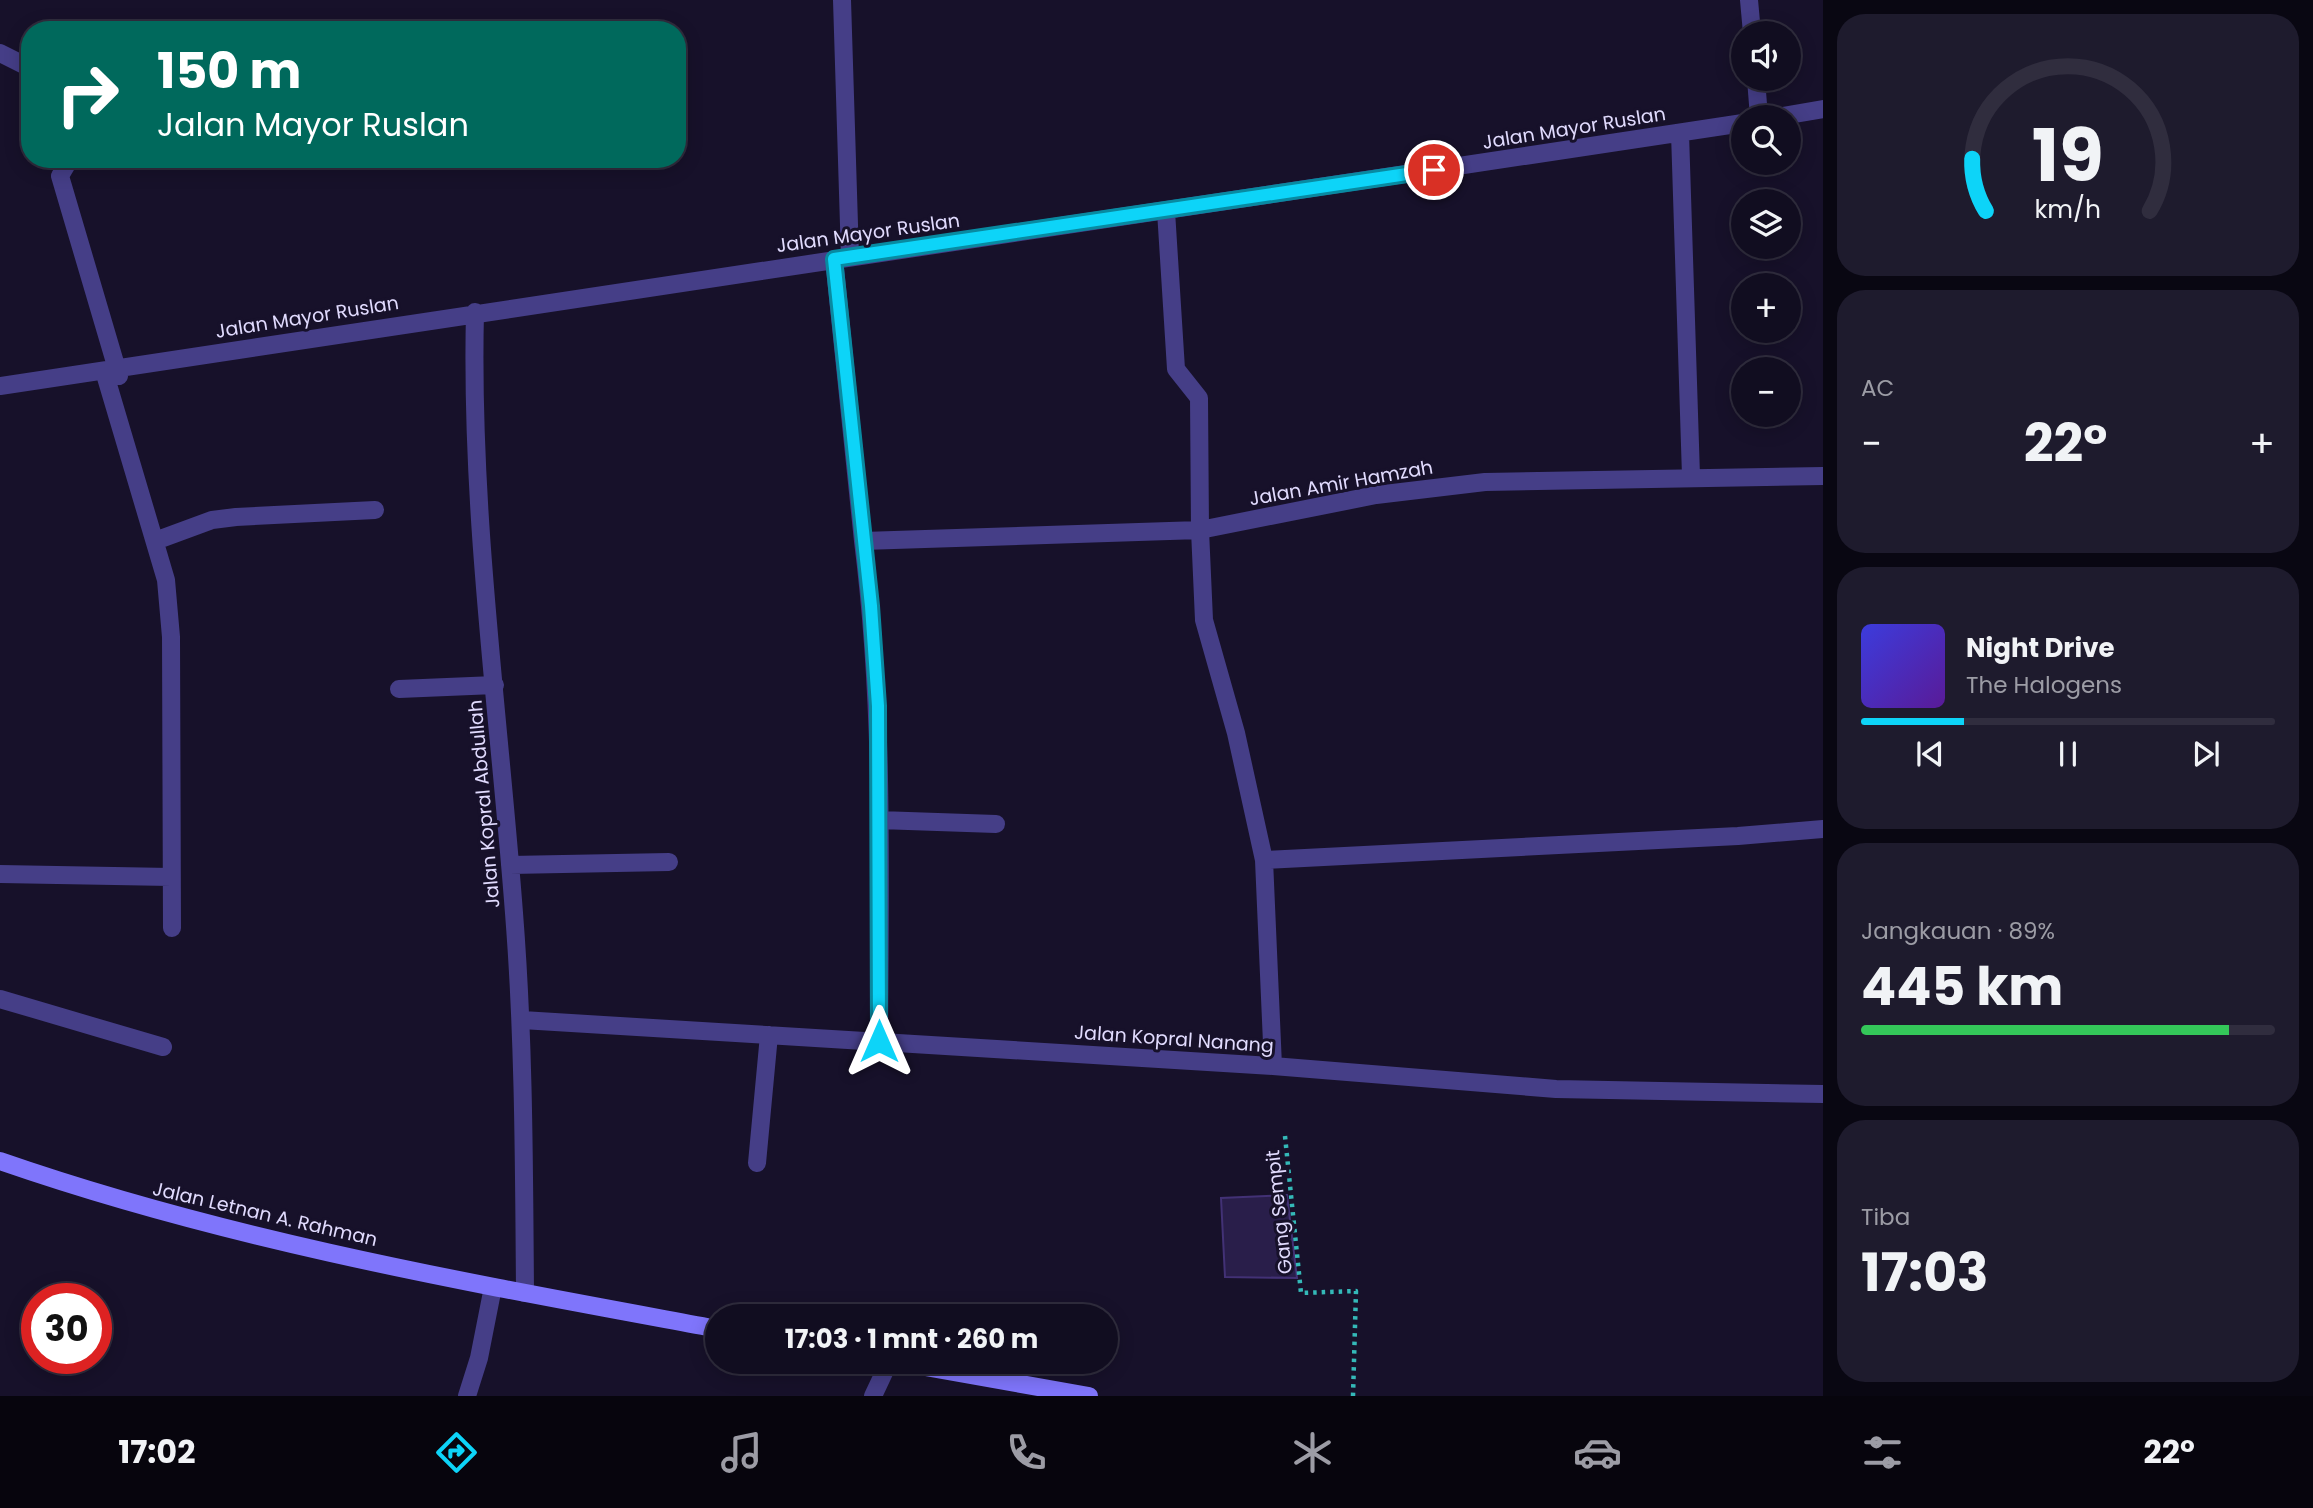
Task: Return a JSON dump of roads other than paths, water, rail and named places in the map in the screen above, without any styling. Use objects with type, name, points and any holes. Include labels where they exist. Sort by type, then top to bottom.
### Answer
[{"type":"street","points":[[842,0],[842,258],[878,706],[879,1041]]},
{"type":"street","points":[[1749,0],[1751,21]]},
{"type":"street","points":[[0,53],[21,64]]},
{"type":"street","points":[[1801,113],[1823,109]]},
{"type":"street","name":"Jalan Mayor Ruslan","points":[[0,386],[112,373],[475,312],[1731,125]]},
{"type":"street","points":[[1680,133],[1691,476]]},
{"type":"street","points":[[65,168],[60,176],[166,580],[170,637],[172,928]]},
{"type":"street","points":[[1166,211],[1176,369],[1199,398],[1204,620],[1236,733],[1264,860],[1273,1066]]},
{"type":"street","name":"Jalan Kopral Abdullah","points":[[475,312],[473,386],[478,485],[522,1020],[525,1293]]},
{"type":"street","name":"Jalan Amir Hamzah","points":[[863,541],[1200,530],[1376,495],[1485,482],[1691,476],[1823,476]]},
{"type":"street","points":[[155,541],[212,520],[375,510]]},
{"type":"street","points":[[399,689],[495,685]]},
{"type":"street","points":[[879,820],[996,824]]},
{"type":"street","points":[[1264,860],[1823,829]]},
{"type":"street","points":[[510,864],[669,862]]},
{"type":"street","points":[[0,874],[171,877]]},
{"type":"street","points":[[0,999],[163,1047]]},
{"type":"street","name":"Jalan Kopral Nanang","points":[[522,1020],[1273,1066],[1556,1089],[1823,1094]]},
{"type":"street","points":[[757,1163],[769,1035]]},
{"type":"street","name":"Jalan Letnan A. Rahman","points":[[0,1161],[102,1196],[282,1242],[493,1287],[705,1327]]},
{"type":"street","points":[[467,1396],[479,1358],[493,1287]]},
{"type":"street","points":[[873,1396],[883,1374]]},
{"type":"street","points":[[965,1374],[1089,1396]]}]
